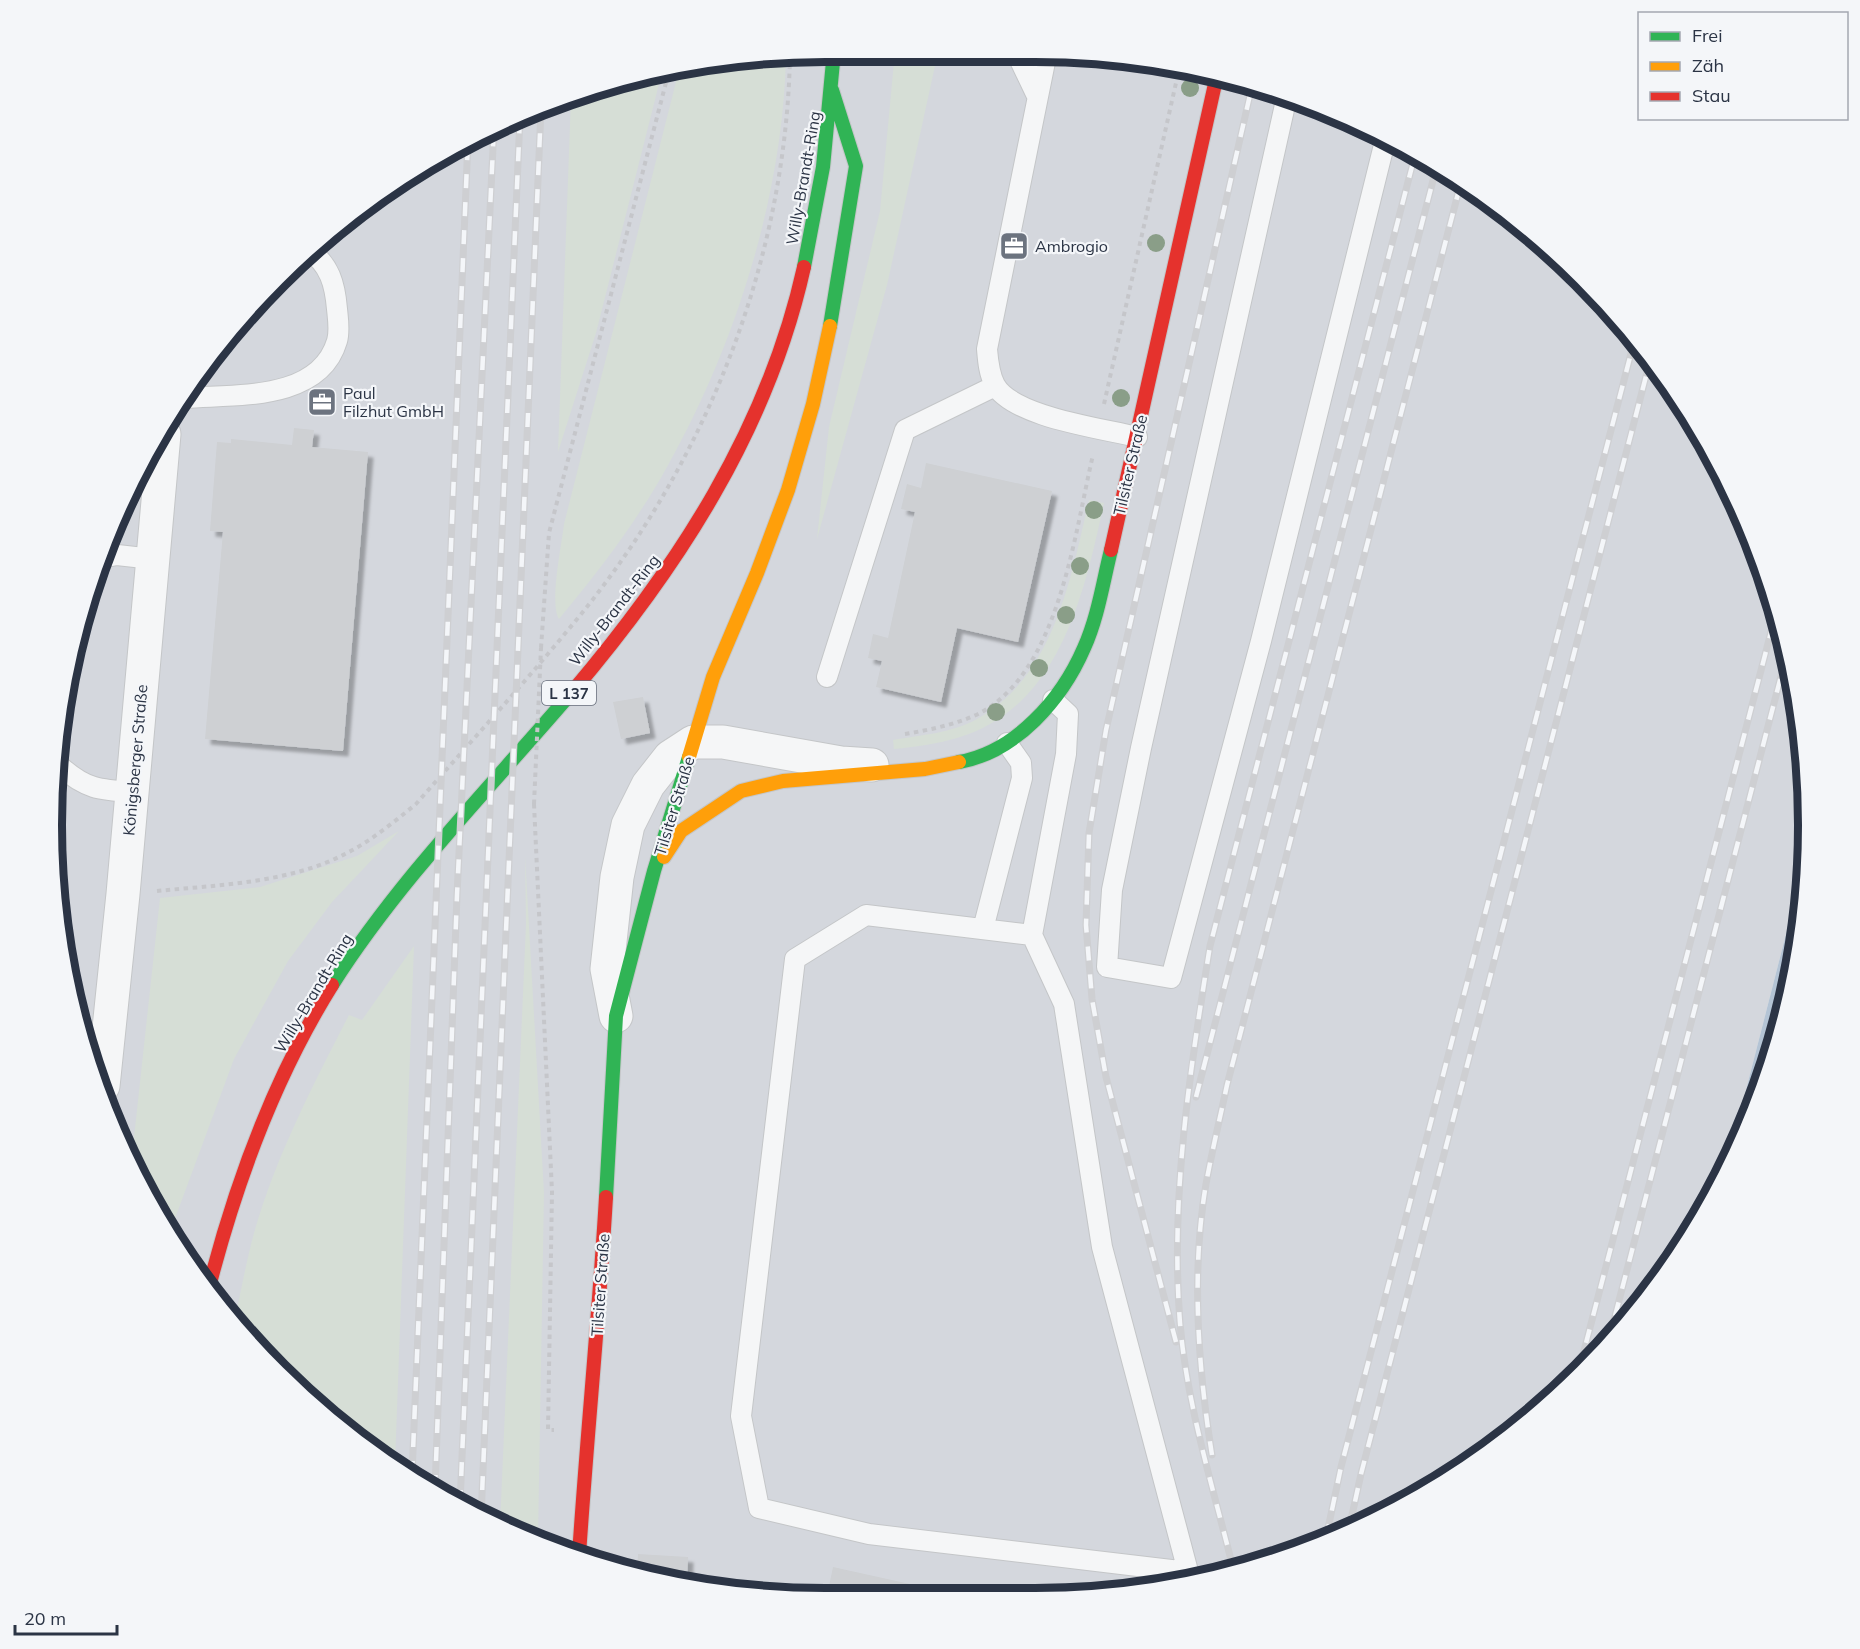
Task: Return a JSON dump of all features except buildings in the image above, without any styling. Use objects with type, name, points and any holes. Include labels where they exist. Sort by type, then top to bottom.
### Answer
[{"type":"street","name":"Willy-Brandt-Ring","points":[[211,1278],[216,1256],[252,1149],[290,1064],[331,988],[382,911],[618,636],[669,566],[714,495],[745,435],[773,366],[800,288],[819,200],[833,62]]},
{"type":"street","name":"Tilsiter Straße","points":[[654,871],[681,831],[741,791],[783,781],[925,769],[968,761],[1007,743],[1037,718],[1066,684],[1089,637],[1098,606],[1215,83]]},
{"type":"street","name":"Tilsiter Straße","points":[[580,1547],[587,1434],[600,1304],[616,1016],[654,871],[713,677],[757,573],[788,490],[813,404],[831,321],[856,166],[832,90]]},
{"type":"street","name":"Königsberger Straße","points":[[104,1075],[123,894],[163,445]]},
{"type":"street","name":"Tilsiter Straße","points":[[616,1016],[607,969],[617,877],[628,825],[648,785],[670,757],[693,742],[723,742],[841,763],[925,769]]},
{"type":"lane","points":[[1021,62],[1037,96]]},
{"type":"lane","points":[[1045,62],[987,349],[988,366],[995,386],[1011,401],[1028,411],[1137,437]]},
{"type":"lane","points":[[1285,104],[1141,748],[1112,890],[1107,967],[1171,978],[1261,641],[1384,146]]},
{"type":"lane","points":[[193,397],[284,389],[304,381],[328,358],[338,339],[339,330],[335,285],[327,268],[315,257]]},
{"type":"lane","points":[[827,677],[904,430],[995,386]]},
{"type":"lane","points":[[111,556],[153,559]]},
{"type":"lane","points":[[1053,700],[1068,714],[1066,754],[1032,935],[1064,1004],[1102,1247],[1188,1572]]},
{"type":"lane","points":[[983,930],[1022,778],[1021,763],[1007,743]]},
{"type":"lane","points":[[64,769],[77,782],[98,790],[132,792]]},
{"type":"lane","points":[[1032,935],[866,915],[795,959],[741,1416],[759,1508],[869,1534],[1176,1574]]},
{"type":"path","points":[[123,894],[250,881],[298,871],[344,855],[374,837],[416,804],[586,607],[651,515],[701,423],[735,345],[762,256],[780,174],[789,63]]},
{"type":"path","points":[[897,735],[948,726],[978,714],[1002,694],[1029,664],[1057,610],[1178,75]]},
{"type":"path","points":[[587,1434],[548,1430],[552,1192],[534,804],[542,648],[549,533],[667,78]]},
{"type":"shaded area","points":[[894,62],[935,62],[887,285],[817,539],[829,427],[880,211]]},
{"type":"shaded area","points":[[775,63],[1085,63],[1135,68],[1233,87],[1281,102],[1373,140],[1459,190],[1500,219],[1539,251],[1609,321],[1641,360],[1696,443],[1720,487],[1758,579],[1773,627],[1792,725],[1797,775],[1798,824],[1794,902],[1738,1120],[1720,1162],[1696,1206],[1641,1289],[1609,1328],[1539,1398],[1459,1459],[1373,1509],[1327,1529],[1233,1562],[1184,1573],[1135,1581],[1036,1588],[775,1586],[725,1581],[627,1562],[579,1547],[487,1509],[401,1459],[360,1430],[321,1398],[251,1328],[219,1289],[164,1206],[140,1162],[102,1070],[87,1022],[68,924],[63,874],[63,775],[68,725],[87,627],[120,533],[140,487],[164,443],[219,360],[251,321],[321,251],[401,190],[487,140],[533,120],[627,87],[676,76]]},
{"type":"shaded area","points":[[786,63],[783,109],[776,162],[765,216],[734,321],[714,371],[692,420],[643,507],[603,564],[559,619],[555,600],[564,524],[678,76],[725,68]]},
{"type":"shaded area","points":[[660,80],[596,333],[558,452],[571,105],[627,87]]},
{"type":"shaded area","points":[[1089,500],[1104,503],[1087,574],[1062,643],[1044,674],[1021,701],[992,723],[957,738],[894,749],[893,740],[947,730],[977,719],[1003,701],[1024,678],[1042,652],[1055,623],[1075,561]]},
{"type":"shaded area","points":[[399,831],[332,902],[288,961],[234,1059],[174,1222],[133,1146],[160,898],[260,887],[357,856]]},
{"type":"shaded area","points":[[525,855],[544,1193],[538,1531],[500,1515],[526,924]]},
{"type":"shaded area","points":[[414,946],[395,1455],[321,1398],[285,1364],[237,1310],[251,1244],[284,1149],[349,1015],[362,1020]]},
{"type":"water","points":[[1794,902],[1784,973],[1773,1022],[1758,1070],[1738,1120]]},
{"type":"railway","points":[[1176,1342],[1106,1077],[1092,999],[1086,925],[1089,833],[1106,730],[1251,92]]},
{"type":"railway","points":[[482,1506],[541,117]]},
{"type":"railway","points":[[460,1494],[520,126]]},
{"type":"railway","points":[[435,1480],[457,895],[494,137]]},
{"type":"railway","points":[[412,1466],[468,151]]},
{"type":"railway","points":[[1232,1562],[1195,1417],[1180,1323],[1178,1276],[1180,1181],[1195,1040],[1210,946],[1413,162]]},
{"type":"railway","points":[[1196,1097],[1434,175]]},
{"type":"railway","points":[[1212,1455],[1203,1388],[1198,1320],[1201,1217],[1208,1172],[1227,1085],[1459,190]]},
{"type":"railway","points":[[1328,1529],[1341,1467],[1632,349]]},
{"type":"railway","points":[[1351,1518],[1648,370]]},
{"type":"railway","points":[[1583,1356],[1773,626]]},
{"type":"railway","points":[[1613,1323],[1783,670]]},
{"type":"traffic: fast","points":[[804,267],[823,167],[833,62]]},
{"type":"traffic: fast","points":[[830,326],[856,166],[832,90]]},
{"type":"traffic: fast","points":[[959,762],[980,756],[1018,735],[1050,704],[1063,686],[1075,667],[1089,636],[1097,612],[1111,550]]},
{"type":"traffic: fast","points":[[332,985],[358,946],[416,871],[572,692]]},
{"type":"traffic: fast","points":[[606,1197],[616,1016],[654,871],[689,757]]},
{"type":"traffic: slow","points":[[689,757],[713,677],[757,573],[788,490],[813,404],[830,326]]},
{"type":"traffic: slow","points":[[664,857],[681,831],[741,791],[783,781],[925,769],[959,762]]},
{"type":"traffic: jam","points":[[1111,550],[1215,83]]},
{"type":"traffic: jam","points":[[572,692],[648,596],[714,493],[743,440],[788,327],[804,267]]},
{"type":"traffic: jam","points":[[211,1278],[231,1209],[259,1132],[292,1057],[332,985]]},
{"type":"traffic: jam","points":[[580,1547],[606,1197]]},
{"type":"place","name":"Ambrogio","points":[[1014,246]]},
{"type":"place","name":"Paul Filzhut GmbH","points":[[322,402]]}]
